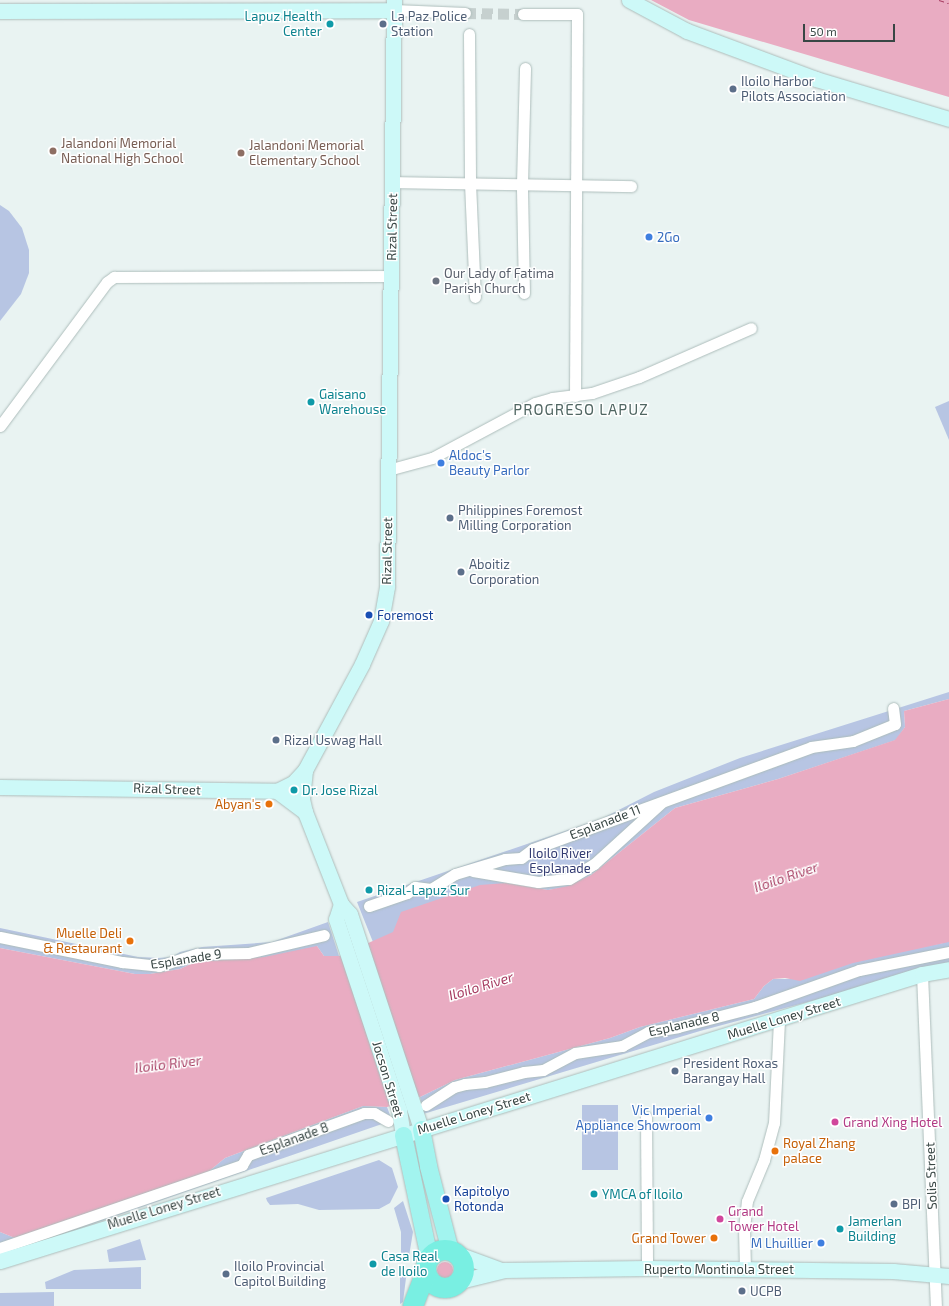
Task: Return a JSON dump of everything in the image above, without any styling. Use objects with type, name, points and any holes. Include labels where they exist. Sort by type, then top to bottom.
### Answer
[{"type":"highway","points":[[413,1306],[427,1265],[439,1251],[453,1252],[463,1263],[463,1275],[445,1306]]},
{"type":"highway","points":[[427,1265],[434,1286],[445,1289],[458,1283]]},
{"type":"main road","points":[[629,0],[687,31],[788,68],[949,119]]},
{"type":"main road","points":[[0,10],[394,5]]},
{"type":"main road","name":"Rizal Street","points":[[0,787],[277,791],[293,783],[304,770],[362,664],[381,622],[387,586],[394,5]]},
{"type":"main road","name":"Jocson Street","points":[[304,770],[302,799],[311,830],[342,913],[420,1106],[421,1129],[428,1166],[453,1252]]},
{"type":"main road","points":[[277,791],[305,812]]},
{"type":"main road","name":"Jocson Street","points":[[342,913],[400,1110],[402,1135],[427,1265]]},
{"type":"main road","name":"Muelle Loney Street","points":[[0,1261],[421,1129],[779,1020],[922,974],[949,969]]},
{"type":"main road","name":"Ruperto Montinola Street","points":[[453,1252],[504,1270]]},
{"type":"main road","name":"Ruperto Montinola Street","points":[[458,1283],[504,1270],[647,1268],[944,1273]]},
{"type":"street","points":[[394,5],[465,13]]},
{"type":"street","points":[[523,14],[577,14],[575,396]]},
{"type":"street","points":[[469,34],[470,183],[475,297]]},
{"type":"street","points":[[524,292],[522,184],[525,68]]},
{"type":"street","points":[[393,182],[631,186]]},
{"type":"street","points":[[0,426],[107,282],[114,277],[391,276]]},
{"type":"street","points":[[388,470],[432,458],[535,403],[552,398],[592,394],[639,377],[751,328]]},
{"type":"street","name":"Esplanade 11","points":[[368,906],[407,893],[415,887],[431,889],[455,874],[472,871],[505,859],[521,858],[533,849],[665,799],[698,789],[709,782],[755,769],[810,747],[852,741],[895,724],[893,708]]},
{"type":"street","name":"Esplanade 11","points":[[472,871],[538,882],[570,879],[594,864],[665,799]]},
{"type":"street","name":"Esplanade 9","points":[[0,937],[122,962],[159,966],[197,954],[248,953],[324,935]]},
{"type":"street","name":"Esplanade 8","points":[[420,1106],[449,1090],[465,1084],[486,1082],[524,1072],[543,1070],[575,1053],[622,1046],[648,1032],[678,1027],[755,1007],[860,970],[949,952]]},
{"type":"street","name":"Solis Street","points":[[922,974],[944,1273],[936,1306]]},
{"type":"street","points":[[745,1269],[744,1228],[747,1201],[764,1160],[774,1122],[779,1020]]},
{"type":"street","name":"Esplanade 8","points":[[0,1248],[242,1166],[248,1155],[364,1113],[374,1113],[388,1121]]},
{"type":"street","points":[[646,1117],[647,1268]]},
{"type":"green space","points":[[0,205],[9,211],[22,228],[29,250],[29,273],[21,294],[0,321]]},
{"type":"green space","points":[[949,401],[949,440],[935,407]]},
{"type":"green space","name":"Iloilo River Esplanade","points":[[949,692],[949,699],[904,711],[905,727],[896,740],[778,779],[675,808],[591,875],[568,887],[548,890],[506,883],[373,942],[357,902],[603,818],[654,792],[740,758]]},
{"type":"green space","points":[[328,922],[339,956],[324,956],[317,946],[311,958],[195,962],[180,969],[150,974],[135,974],[0,948],[0,928],[138,957],[172,957],[180,952],[202,947],[272,942]]},
{"type":"green space","points":[[949,937],[949,964],[700,1031],[423,1114],[420,1097],[455,1080],[610,1038],[640,1027],[754,999],[764,986],[773,979],[793,979],[803,969],[943,943]]},
{"type":"green space","points":[[582,1105],[618,1105],[618,1170],[582,1170]]},
{"type":"green space","points":[[363,1106],[387,1107],[390,1115],[382,1124],[0,1256],[0,1232],[15,1238],[208,1172],[225,1158]]},
{"type":"green space","points":[[379,1160],[392,1168],[398,1187],[390,1203],[379,1209],[319,1210],[298,1204],[270,1205],[267,1201],[266,1198]]},
{"type":"green space","points":[[403,1201],[413,1232],[408,1262],[401,1262],[401,1232],[394,1208]]},
{"type":"green space","points":[[140,1239],[146,1260],[109,1262],[107,1250]]},
{"type":"green space","points":[[141,1267],[141,1289],[46,1289],[45,1282],[74,1270]]},
{"type":"green space","points":[[400,1270],[407,1270],[403,1302],[400,1304]]},
{"type":"green space","points":[[54,1292],[54,1306],[0,1306],[0,1293]]},
{"type":"water","points":[[651,0],[949,0],[949,97],[689,20]]},
{"type":"water","name":"Iloilo River","points":[[949,699],[949,942],[853,963],[800,981],[785,978],[773,979],[764,986],[754,999],[640,1027],[610,1038],[455,1080],[420,1097],[387,1107],[363,1106],[225,1158],[208,1172],[15,1238],[0,1232],[0,948],[135,974],[150,974],[180,969],[195,962],[264,957],[317,946],[324,956],[339,956],[393,932],[401,912],[480,885],[506,883],[548,890],[568,886],[591,875],[675,808],[778,779],[895,740],[905,727],[904,711]]},
{"type":"water","points":[[445,1262],[451,1264],[453,1270],[451,1276],[445,1278],[439,1276],[437,1270],[439,1264]]},
{"type":"ferry route","points":[[939,0],[949,3]]},
{"type":"tunnel","points":[[465,13],[523,14]]},
{"type":"place","name":"Lapuz Health Center","points":[[330,24]]},
{"type":"place","name":"La Paz Police Station","points":[[383,24]]},
{"type":"place","name":"Iloilo Harbor Pilots Association","points":[[733,89]]},
{"type":"place","name":"Jalandoni Memorial National High School","points":[[53,151]]},
{"type":"place","name":"Jalandoni Memorial Elementary School","points":[[241,153]]},
{"type":"place","name":"2Go","points":[[649,237]]},
{"type":"place","name":"Our Lady of Fatima Parish Church","points":[[436,281]]},
{"type":"place","name":"Gaisano Warehouse","points":[[311,402]]},
{"type":"place","name":"Aldoc's Beauty Parlor","points":[[441,463]]},
{"type":"place","name":"Philippines Foremost Milling Corporation","points":[[450,518]]},
{"type":"place","name":"Aboitiz Corporation","points":[[461,572]]},
{"type":"place","name":"Foremost","points":[[369,615]]},
{"type":"place","name":"Rizal Uswag Hall","points":[[276,740]]},
{"type":"place","name":"Dr. Jose Rizal","points":[[294,790]]},
{"type":"place","name":"Abyan's","points":[[269,804]]},
{"type":"place","name":"Rizal-Lapuz Sur","points":[[369,890]]},
{"type":"place","name":"Muelle Deli & Restaurant","points":[[130,941]]},
{"type":"place","name":"President Roxas Barangay Hall","points":[[675,1071]]},
{"type":"place","name":"Vic Imperial Appliance Showroom","points":[[709,1118]]},
{"type":"place","name":"Grand Xing Hotel","points":[[835,1122]]},
{"type":"place","name":"Royal Zhang palace","points":[[775,1151]]},
{"type":"place","name":"YMCA of Iloilo","points":[[594,1194]]},
{"type":"place","name":"Kapitolyo Rotonda","points":[[446,1199]]},
{"type":"place","name":"BPI","points":[[894,1204]]},
{"type":"place","name":"Grand Tower Hotel","points":[[720,1219]]},
{"type":"place","name":"Jamerlan Building","points":[[840,1229]]},
{"type":"place","name":"Grand Tower","points":[[714,1238]]},
{"type":"place","name":"M Lhuillier","points":[[821,1243]]},
{"type":"place","name":"Casa Real de Iloilo","points":[[373,1264]]},
{"type":"place","name":"Iloilo Provincial Capitol Building","points":[[226,1274]]},
{"type":"place","name":"UCPB","points":[[742,1291]]},
{"type":"district","name":"PROGRESO LAPUZ","points":[[581,410]]}]
